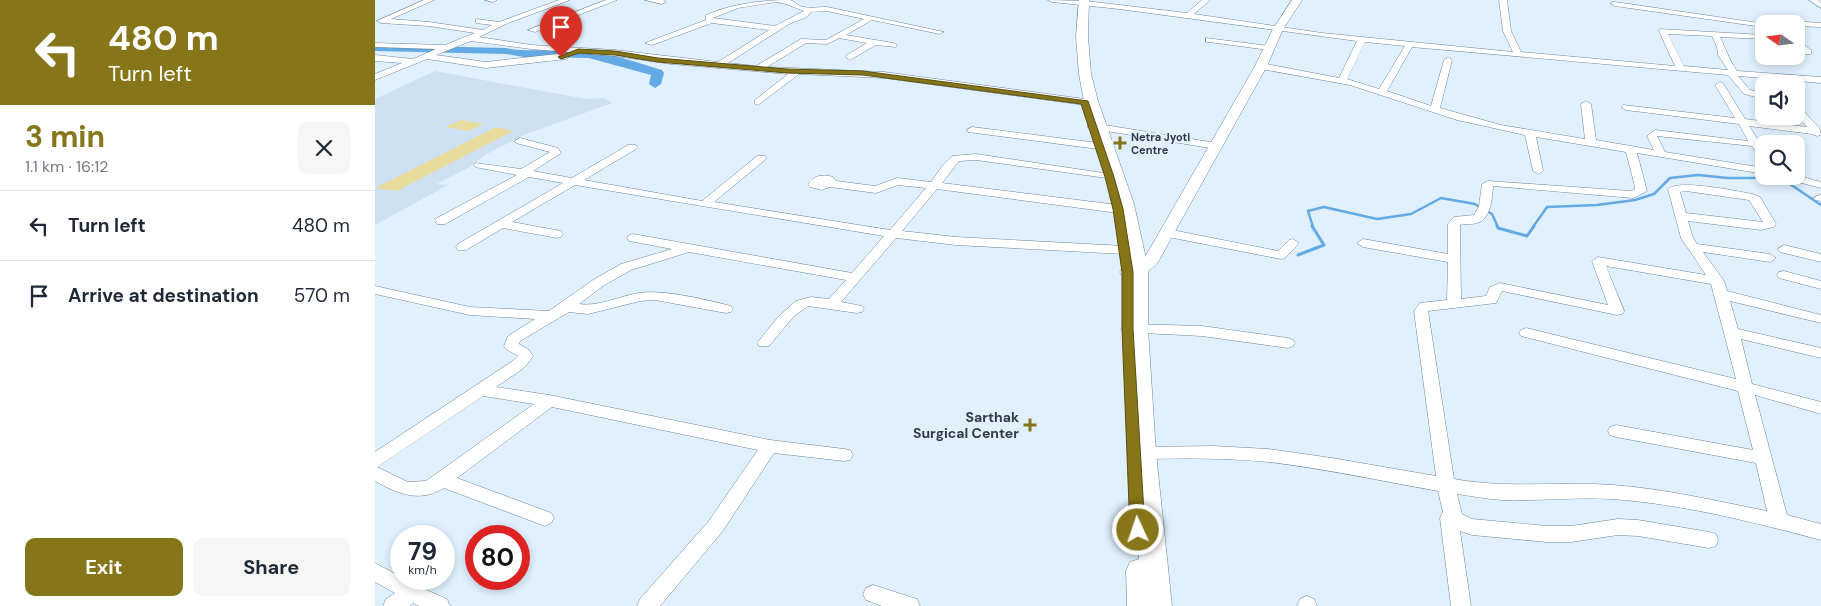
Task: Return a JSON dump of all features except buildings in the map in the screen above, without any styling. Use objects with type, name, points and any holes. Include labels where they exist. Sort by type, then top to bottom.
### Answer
[{"type":"highway","points":[[1081,1],[1077,64],[1085,102],[1126,204],[1133,270],[1133,329],[1143,606]]},
{"type":"highway","points":[[1081,1],[1085,74],[1097,133],[1118,209],[1123,250],[1133,270]]},
{"type":"highway","points":[[1133,329],[1157,606]]},
{"type":"main road","points":[[1133,270],[1149,262],[1261,66],[1278,29],[1297,0]]},
{"type":"street","points":[[378,22],[430,0]]},
{"type":"street","points":[[375,76],[499,24],[566,0]]},
{"type":"street","points":[[532,30],[613,0]]},
{"type":"street","points":[[649,0],[662,2]]},
{"type":"street","points":[[711,21],[709,17],[736,6],[776,0],[788,1],[797,7],[809,10],[823,8],[940,32]]},
{"type":"street","points":[[1052,0],[1081,1],[1278,29],[1410,44],[1821,80]]},
{"type":"street","points":[[1187,17],[1206,0]]},
{"type":"street","points":[[1503,0],[1507,31],[1518,54]]},
{"type":"street","points":[[1615,4],[1755,24]]},
{"type":"street","points":[[721,64],[775,28],[804,15],[809,10]]},
{"type":"street","points":[[758,68],[805,40],[825,42],[871,18]]},
{"type":"street","points":[[1718,20],[1732,35]]},
{"type":"street","points":[[479,21],[499,24]]},
{"type":"street","points":[[649,43],[711,21],[775,28]]},
{"type":"street","points":[[378,22],[429,24],[483,32]]},
{"type":"street","points":[[1805,23],[1821,25]]},
{"type":"street","points":[[857,26],[867,27]]},
{"type":"street","points":[[887,30],[916,35]]},
{"type":"street","points":[[1680,68],[1663,31],[1755,36]]},
{"type":"street","points":[[1714,33],[1721,47],[1722,55],[1732,72],[1747,92],[1755,94]]},
{"type":"street","points":[[839,36],[893,45]]},
{"type":"street","points":[[468,38],[531,47],[576,52],[615,53],[671,61],[796,72],[884,75],[1085,102]]},
{"type":"street","points":[[1342,81],[1362,39]]},
{"type":"street","points":[[1209,40],[1269,48]]},
{"type":"street","points":[[850,57],[875,42]]},
{"type":"street","points":[[1382,92],[1410,44]]},
{"type":"street","points":[[375,45],[445,48]]},
{"type":"street","points":[[1805,49],[1808,52]]},
{"type":"street","points":[[425,56],[487,66],[561,57],[576,52]]},
{"type":"street","points":[[375,58],[413,61]]},
{"type":"street","points":[[1435,110],[1448,60]]},
{"type":"street","points":[[1261,66],[1342,81],[1481,124],[1755,170]]},
{"type":"street","points":[[757,102],[796,72]]},
{"type":"street","points":[[1661,154],[1652,136],[1655,133],[1747,144],[1755,142],[1720,85]]},
{"type":"street","points":[[1586,104],[1591,143]]},
{"type":"street","points":[[1627,107],[1818,134]]},
{"type":"street","points":[[1805,119],[1818,134]]},
{"type":"street","points":[[972,130],[1097,133],[1216,146]]},
{"type":"street","points":[[1530,133],[1538,171]]},
{"type":"street","points":[[441,221],[556,153],[554,150],[520,141]]},
{"type":"street","points":[[462,247],[632,147]]},
{"type":"street","points":[[1453,302],[1455,222],[1458,220],[1477,219],[1483,209],[1486,186],[1490,183],[1615,195],[1638,194],[1641,192],[1641,187],[1631,149]]},
{"type":"street","points":[[831,305],[935,185],[952,160],[961,157],[976,157],[1110,177]]},
{"type":"street","points":[[705,204],[761,158]]},
{"type":"street","points":[[479,165],[571,182],[893,234],[956,241],[1123,250]]},
{"type":"street","points":[[830,184],[881,190],[897,181],[1118,209]]},
{"type":"street","points":[[1805,181],[1821,185]]},
{"type":"street","points":[[1680,216],[1761,226],[1769,224],[1752,197],[1676,188],[1673,192],[1680,216],[1687,238],[1719,288],[1779,521]]},
{"type":"street","points":[[501,224],[557,234]]},
{"type":"street","points":[[1167,232],[1281,255],[1293,242]]},
{"type":"street","points":[[633,238],[855,278]]},
{"type":"street","points":[[1363,242],[1453,259]]},
{"type":"street","points":[[1693,247],[1771,258]]},
{"type":"street","points":[[375,461],[519,364],[526,356],[511,346],[513,339],[567,307],[598,283],[627,267],[689,248]]},
{"type":"street","points":[[1784,249],[1821,258]]},
{"type":"street","points":[[1709,540],[1638,528],[1609,528],[1571,534],[1547,534],[1472,527],[1464,525],[1454,518],[1447,486],[1421,311],[1425,306],[1491,300],[1495,290],[1500,287],[1617,311],[1598,260],[1719,288],[1821,319]]},
{"type":"street","points":[[1784,275],[1821,285]]},
{"type":"street","points":[[375,290],[471,311],[553,316]]},
{"type":"street","points":[[567,307],[588,310],[640,297],[655,296],[725,309]]},
{"type":"street","points":[[764,343],[799,305],[807,302],[857,309]]},
{"type":"street","points":[[1133,329],[1202,331],[1288,343]]},
{"type":"street","points":[[1731,332],[1821,353]]},
{"type":"street","points":[[1526,333],[1745,387],[1821,408]]},
{"type":"street","points":[[481,390],[549,401],[770,446],[844,455]]},
{"type":"street","points":[[375,473],[406,490],[423,490],[442,480],[549,401]]},
{"type":"street","points":[[1616,431],[1763,458]]},
{"type":"street","points":[[647,606],[715,527],[770,446]]},
{"type":"street","points":[[1145,453],[1236,452],[1275,456],[1321,462],[1489,492],[1514,494],[1611,492],[1639,494],[1779,521],[1821,532]]},
{"type":"street","points":[[442,480],[545,518]]},
{"type":"street","points":[[1449,518],[1461,606]]},
{"type":"street","points":[[375,572],[411,593],[440,606]]},
{"type":"street","points":[[393,606],[411,593]]},
{"type":"street","points":[[873,594],[910,606]]},
{"type":"shaded area","points":[[435,71],[586,99],[604,98],[612,103],[524,135],[485,155],[468,168],[437,184],[448,185],[375,225],[375,99]]},
{"type":"shaded area","points":[[461,120],[484,124],[468,131],[445,127]]},
{"type":"shaded area","points":[[496,127],[513,131],[397,191],[375,188]]},
{"type":"waterway","points":[[375,48],[506,51],[524,54],[589,54],[658,73],[655,84]]},
{"type":"waterway","points":[[1533,227],[1547,207],[1597,205],[1635,200],[1654,194],[1670,178],[1698,175],[1728,178],[1761,178],[1787,182],[1821,205]]},
{"type":"waterway","points":[[1313,227],[1308,211],[1324,207],[1377,219],[1411,214],[1441,198],[1475,204],[1481,208]]},
{"type":"waterway","points":[[1487,211],[1492,214],[1498,227]]},
{"type":"waterway","points":[[1298,255],[1324,245],[1312,226]]},
{"type":"waterway","points":[[1497,226],[1498,228],[1527,236],[1534,226]]},
{"type":"place","name":"Netra Jyoti Centre","points":[[1120,143]]},
{"type":"place","name":"Sarthak Surgical Center","points":[[1030,425]]},
{"type":"route","points":[[561,57],[578,51],[615,53],[658,60],[787,71],[863,73],[1085,102],[1098,146],[1110,177],[1118,209],[1128,272],[1127,329],[1138,530]]}]
